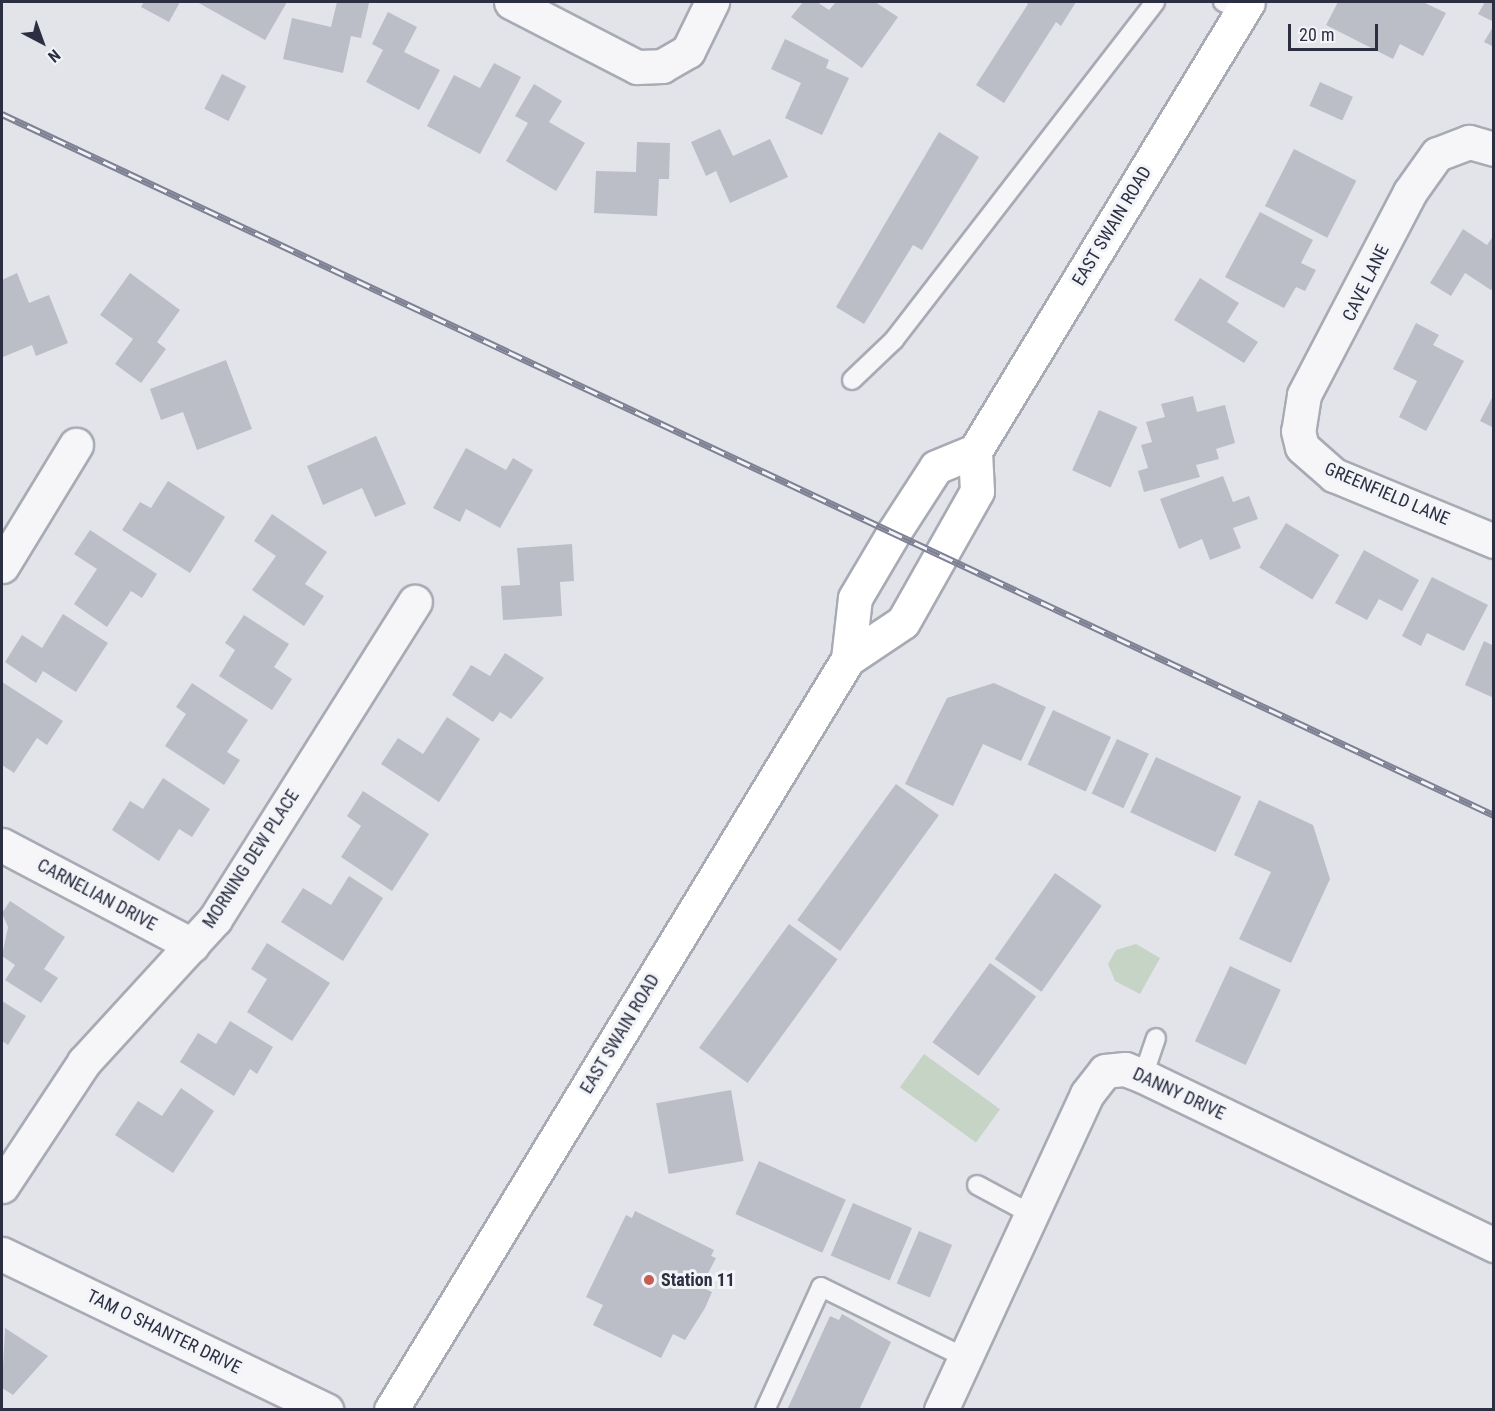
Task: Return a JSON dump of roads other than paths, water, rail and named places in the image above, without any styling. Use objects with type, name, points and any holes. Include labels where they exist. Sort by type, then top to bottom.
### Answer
[{"type":"main road","name":"EAST SWAIN ROAD","points":[[391,1410],[848,659],[903,622],[977,492],[975,451],[1238,5]]},
{"type":"main road","name":"EAST SWAIN ROAD","points":[[848,659],[855,598],[888,541],[936,467],[975,451]]},
{"type":"street","points":[[511,2],[637,68],[662,66],[688,51],[712,2]]},
{"type":"street","name":"CAVE LANE","points":[[1298,431],[1304,395],[1410,192],[1437,154],[1452,146],[1469,142],[1494,149]]},
{"type":"street","name":"GREENFIELD LANE","points":[[1298,431],[1302,447],[1334,475],[1494,541]]},
{"type":"street","points":[[2,566],[76,445]]},
{"type":"street","name":"MORNING DEW PLACE","points":[[2,1186],[84,1062],[214,919],[415,602]]},
{"type":"street","name":"CARNELIAN DRIVE","points":[[2,845],[192,945]]},
{"type":"street","name":"DANNY DRIVE","points":[[941,1410],[1094,1082],[1115,1068],[1143,1076],[1494,1245]]},
{"type":"street","name":"TAM O SHANTER DRIVE","points":[[2,1254],[326,1410]]},
{"type":"lane","points":[[852,380],[894,340],[1155,2]]},
{"type":"lane","points":[[1143,1076],[1156,1038]]},
{"type":"lane","points":[[977,1185],[1033,1215]]},
{"type":"lane","points":[[765,1410],[821,1287],[966,1358]]},
{"type":"railway","points":[[2,114],[1494,815]]},
{"type":"place","name":"Station 11","points":[[649,1280]]}]
